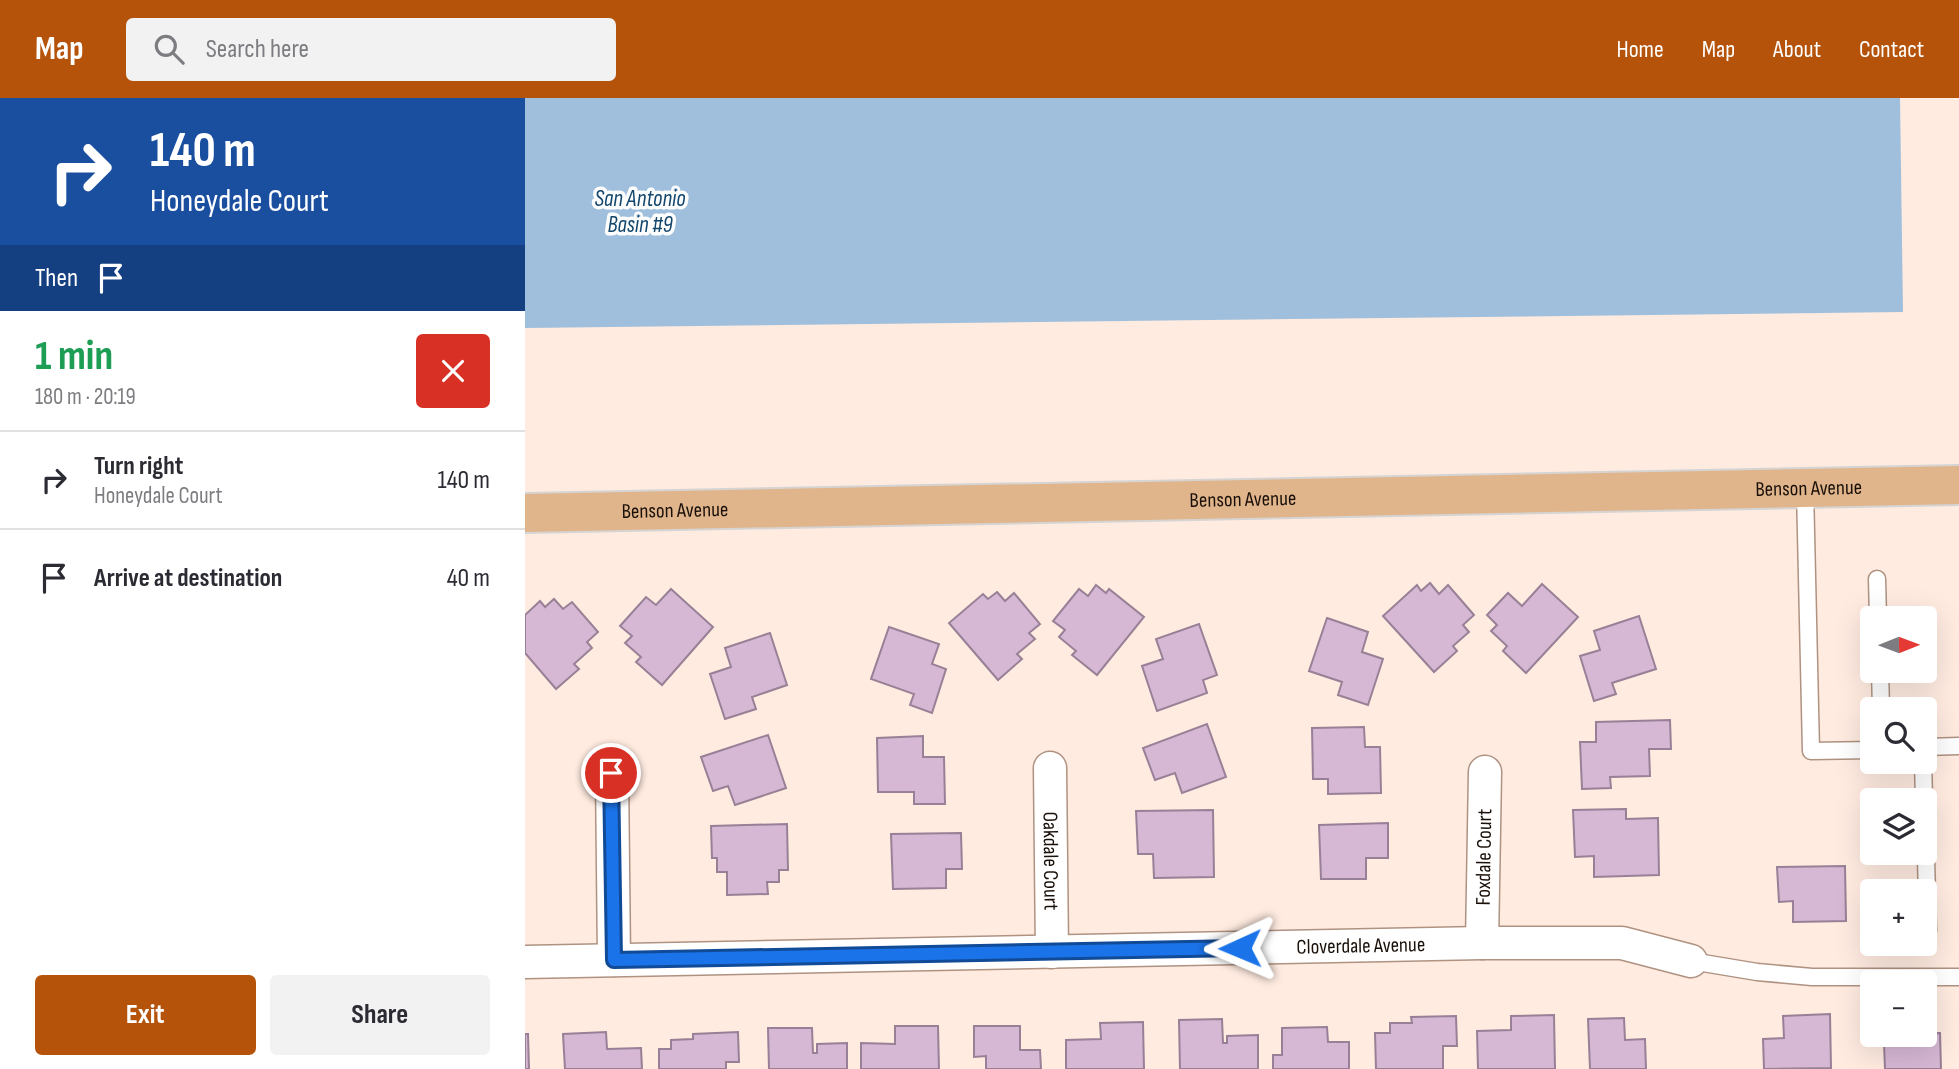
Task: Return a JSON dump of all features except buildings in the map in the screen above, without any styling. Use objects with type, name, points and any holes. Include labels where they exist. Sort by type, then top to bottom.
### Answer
[{"type":"main road","name":"Benson Avenue","points":[[525,513],[1959,485]]},
{"type":"street","name":"Oakdale Court","points":[[1050,768],[1052,952]]},
{"type":"street","name":"Foxdale Court","points":[[1482,943],[1485,772]]},
{"type":"street","points":[[611,773],[614,960]]},
{"type":"street","name":"Cloverdale Avenue","points":[[525,962],[1482,943],[1622,943],[1691,961]]},
{"type":"lane","points":[[1805,489],[1811,751],[1860,750]]},
{"type":"lane","points":[[1877,579],[1878,606]]},
{"type":"lane","points":[[1937,747],[1959,746]]},
{"type":"lane","points":[[1691,961],[1757,972],[1812,977],[1959,977]]},
{"type":"water","name":"San Antonio Basin #9","points":[[525,98],[1900,98],[1903,312],[525,328]]},
{"type":"route","points":[[611,773],[614,960],[1240,948]]}]
